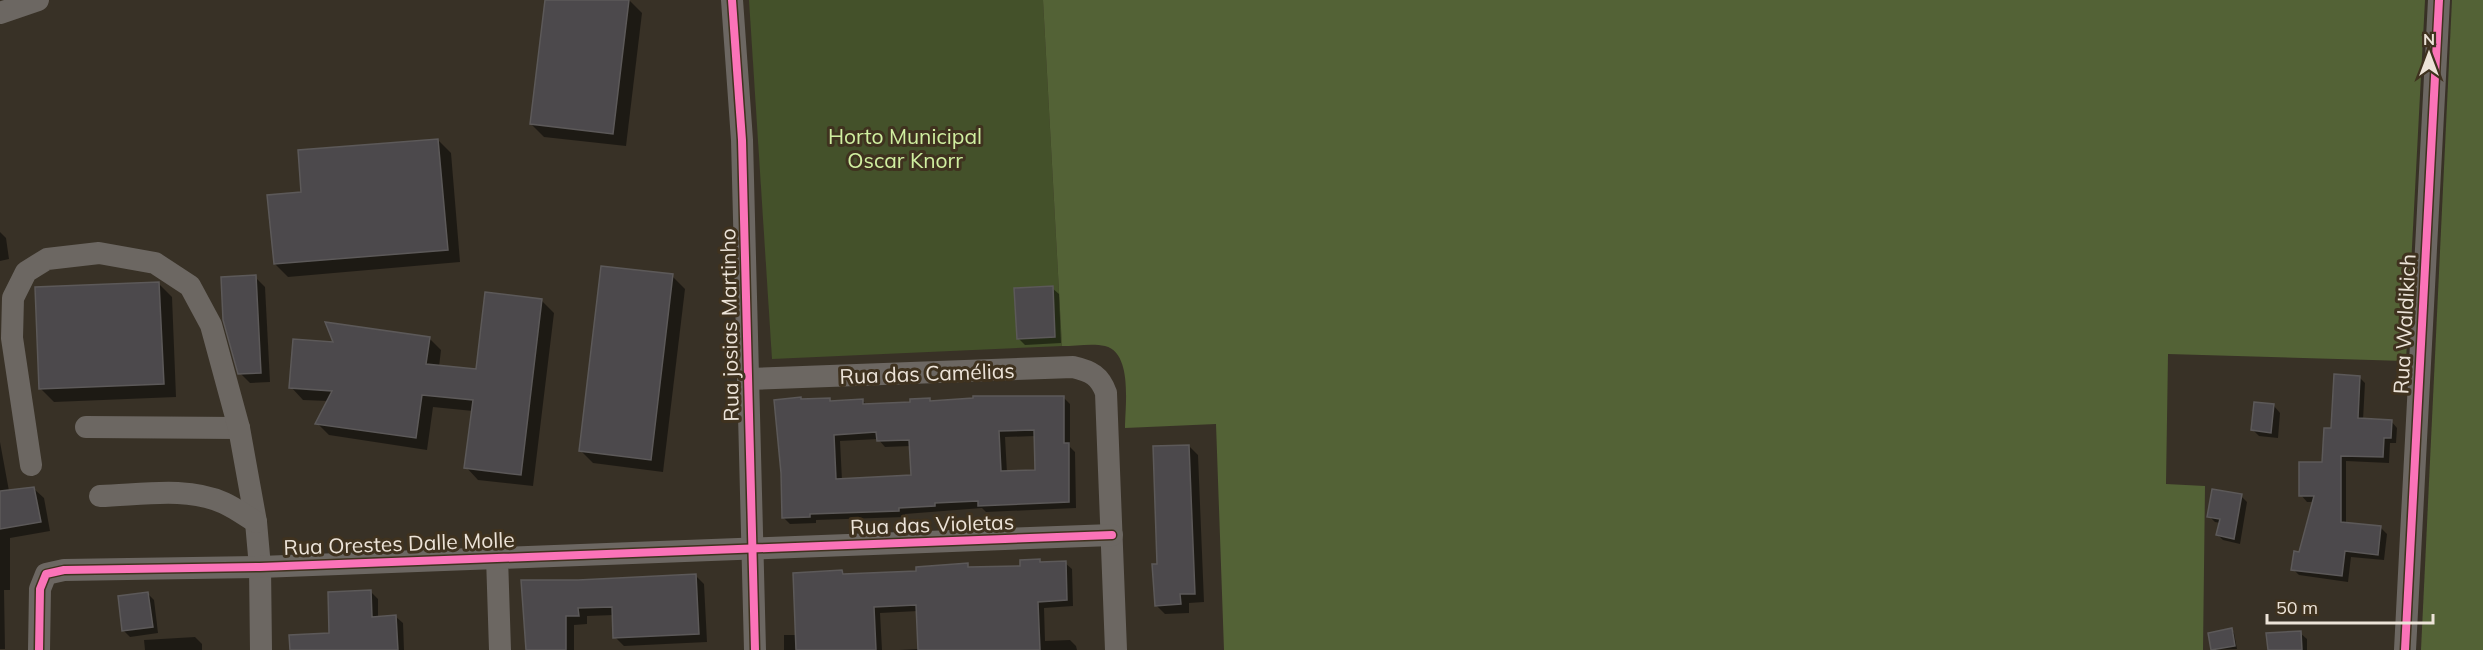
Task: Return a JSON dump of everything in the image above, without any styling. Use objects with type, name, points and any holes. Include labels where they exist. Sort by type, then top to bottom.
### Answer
[{"type":"street","points":[[0,13],[38,0]]},
{"type":"street","name":"Rua josias Martinho","points":[[732,0],[742,140],[755,650]]},
{"type":"street","name":"Rua Waldikich","points":[[2406,650],[2439,0]]},
{"type":"street","points":[[31,465],[12,338],[13,298],[26,272],[47,259],[99,253],[155,263],[190,286],[211,325],[239,428],[256,522],[260,567],[261,650]]},
{"type":"street","name":"Rua das Camélias","points":[[748,379],[1073,367],[1089,371],[1102,380],[1106,393],[1109,417],[1112,535]]},
{"type":"street","points":[[86,427],[239,428]]},
{"type":"street","points":[[100,496],[172,493],[201,495],[224,503],[256,522]]},
{"type":"street","points":[[1112,535],[1116,650]]},
{"type":"street","name":"Rua das Violetas","points":[[753,548],[1112,535]]},
{"type":"street","name":"Rua Orestes Dalle Molle","points":[[39,650],[40,589],[46,574],[64,570],[260,567],[753,548]]},
{"type":"street","points":[[497,557],[500,650]]},
{"type":"green space","name":"Horto Municipal Oscar Knorr","points":[[749,0],[1043,0],[1062,346],[772,359]]},
{"type":"green space","points":[[1043,0],[2425,0],[2406,361],[2168,354],[2166,484],[2205,486],[2203,650],[1224,650],[1216,424],[1125,428],[1126,381],[1120,359],[1114,351],[1100,345],[1062,346]]},
{"type":"green space","points":[[2452,0],[2483,0],[2483,650],[2421,650]]},
{"type":"building","points":[[545,0],[629,0],[613,134],[530,124]]},
{"type":"building","points":[[438,139],[448,250],[274,264],[267,195],[301,192],[298,150]]},
{"type":"building","points":[[601,266],[673,274],[651,460],[579,451]]},
{"type":"building","points":[[256,275],[261,373],[238,374],[223,320],[221,277]]},
{"type":"building","points":[[159,282],[164,384],[39,389],[35,287]]},
{"type":"building","points":[[1053,286],[1055,337],[1017,339],[1014,288]]},
{"type":"building","points":[[485,292],[542,299],[521,475],[464,468],[473,400],[422,395],[416,438],[315,424],[332,391],[289,388],[293,339],[333,342],[325,322],[430,337],[426,364],[476,369]]},
{"type":"building","points":[[2334,374],[2360,376],[2358,418],[2392,420],[2391,438],[2384,438],[2383,457],[2341,456],[2341,522],[2381,526],[2378,555],[2345,551],[2342,576],[2291,570],[2294,551],[2299,552],[2314,496],[2299,496],[2299,462],[2322,462],[2324,428],[2331,428]]},
{"type":"building","points":[[973,396],[1064,396],[1064,443],[1069,443],[1069,502],[978,506],[978,501],[935,503],[935,506],[899,508],[899,511],[810,514],[810,517],[782,518],[781,473],[774,400],[801,397],[801,399],[830,398],[830,401],[863,399],[863,404],[910,402],[910,399],[930,398],[930,401],[973,398]],"holes":[[[1034,430],[1035,470],[1001,471],[999,431]],[[876,432],[877,441],[909,440],[911,475],[836,479],[834,435]]]},
{"type":"building","points":[[2254,402],[2274,404],[2271,433],[2251,430]]},
{"type":"building","points":[[1189,445],[1195,594],[1180,594],[1181,604],[1155,606],[1152,564],[1157,564],[1153,446]]},
{"type":"building","points":[[34,487],[41,522],[0,529],[0,491]]},
{"type":"building","points":[[2212,489],[2242,494],[2234,539],[2216,535],[2220,519],[2207,517]]},
{"type":"building","points":[[1040,559],[1040,562],[1066,561],[1067,600],[1038,602],[1040,650],[918,650],[916,605],[874,607],[876,650],[796,650],[793,573],[842,570],[843,574],[916,571],[916,567],[968,563],[968,567],[1020,566],[1020,560]]},
{"type":"building","points":[[696,574],[699,634],[613,638],[612,607],[578,608],[579,616],[566,616],[566,650],[526,650],[521,580],[578,580]]},
{"type":"building","points":[[371,590],[372,617],[396,615],[398,650],[290,650],[289,635],[329,633],[328,592]]},
{"type":"building","points":[[148,592],[153,627],[122,631],[118,596]]},
{"type":"building","points":[[2232,628],[2235,646],[2211,650],[2208,633]]},
{"type":"building","points":[[2301,631],[2302,650],[2268,650],[2266,633]]},
{"type":"cycle path","points":[[732,0],[742,140],[755,650]]},
{"type":"cycle path","points":[[2405,650],[2439,0]]},
{"type":"cycle path","points":[[39,650],[40,589],[46,574],[64,570],[260,567],[1112,535]]}]
